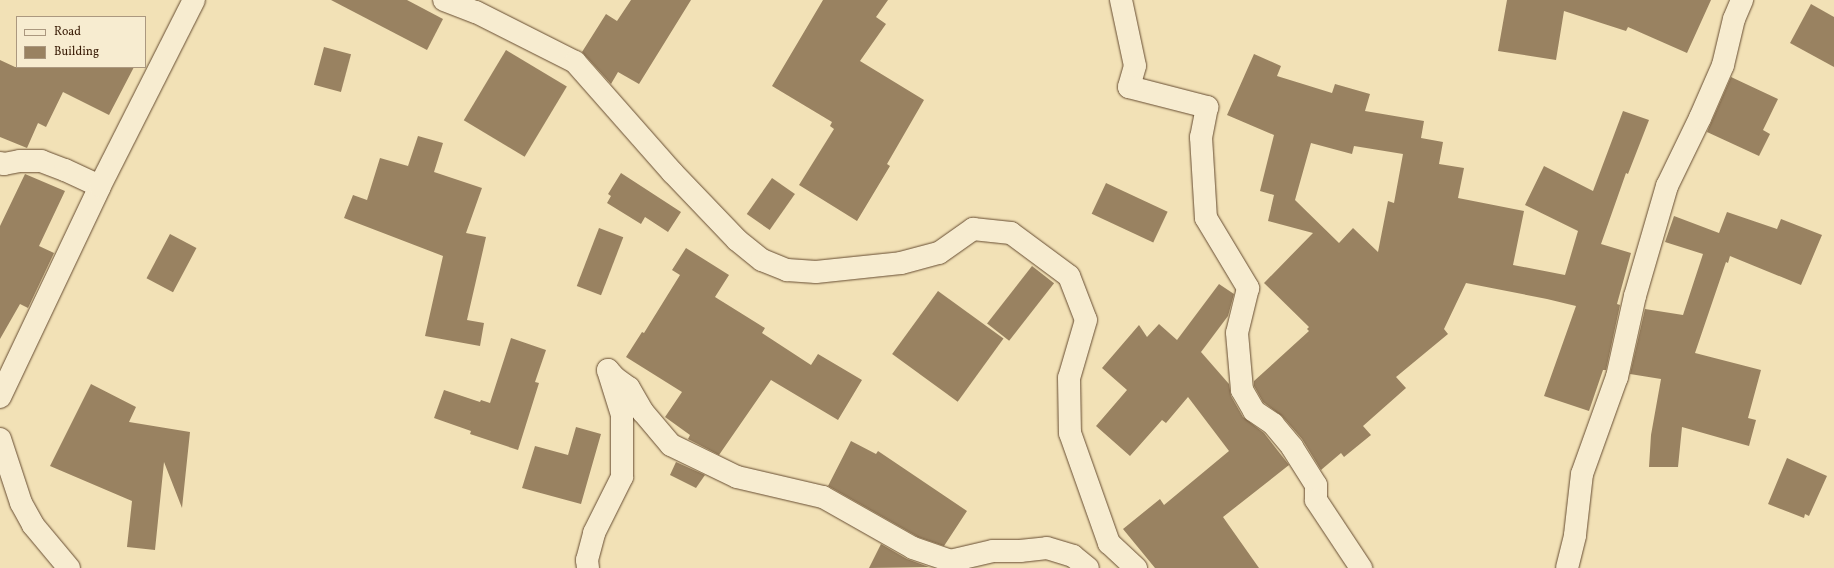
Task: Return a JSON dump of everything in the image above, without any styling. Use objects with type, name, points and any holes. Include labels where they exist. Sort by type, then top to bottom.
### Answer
[{"type":"street","points":[[0,397],[100,186],[194,0]]},
{"type":"street","points":[[444,0],[476,12],[575,62],[672,172],[737,240],[762,260],[788,270],[816,272],[901,263],[939,252],[973,229],[1011,234],[1069,276],[1086,320],[1069,378],[1070,433],[1109,543],[1136,568]]},
{"type":"street","points":[[1121,0],[1136,66],[1129,87],[1206,107],[1201,137],[1206,218],[1248,288],[1237,333],[1242,390],[1254,411],[1273,424],[1292,447],[1316,484],[1316,500],[1361,568]]},
{"type":"street","points":[[1567,568],[1575,535],[1582,474],[1617,377],[1635,296],[1667,186],[1700,118],[1723,64],[1734,19],[1742,0]]},
{"type":"street","points":[[0,163],[41,161],[100,186]]},
{"type":"street","points":[[588,568],[587,560],[594,533],[622,477],[622,415],[608,370],[615,378],[629,388],[643,412],[671,445],[737,477],[823,497],[913,548],[950,561],[993,551],[1020,551],[1047,548],[1072,556],[1088,568]]},
{"type":"street","points":[[0,439],[21,503],[33,525],[69,568]]},
{"type":"building","points":[[331,0],[407,0],[443,19],[427,50]]},
{"type":"building","points":[[631,0],[691,0],[639,84],[618,72],[611,84],[582,52],[606,14],[617,21]]},
{"type":"building","points":[[823,0],[888,0],[876,17],[886,24],[860,61],[924,100],[887,164],[890,166],[857,221],[799,185],[834,129],[830,126],[832,122],[772,86]]},
{"type":"building","points":[[1507,0],[1711,0],[1687,53],[1628,27],[1626,31],[1564,11],[1556,60],[1498,51]]},
{"type":"building","points":[[1811,4],[1834,17],[1834,67],[1790,43]]},
{"type":"building","points":[[324,47],[351,54],[341,92],[314,85]]},
{"type":"building","points":[[506,50],[567,87],[525,157],[464,120]]},
{"type":"building","points":[[1254,54],[1281,66],[1277,76],[1332,93],[1335,84],[1370,94],[1365,111],[1424,121],[1421,138],[1443,142],[1439,164],[1464,168],[1458,198],[1524,211],[1513,265],[1565,275],[1578,231],[1525,205],[1544,166],[1593,191],[1623,111],[1649,120],[1628,174],[1626,173],[1601,244],[1631,253],[1617,304],[1620,305],[1606,370],[1603,370],[1589,411],[1544,396],[1576,306],[1466,283],[1444,329],[1448,334],[1396,377],[1406,388],[1363,426],[1371,435],[1344,457],[1341,453],[1321,470],[1302,439],[1282,416],[1263,402],[1254,386],[1254,381],[1309,331],[1307,329],[1309,327],[1264,283],[1313,233],[1268,221],[1274,195],[1260,191],[1274,135],[1227,115]],"holes":[[[1311,143],[1352,154],[1354,146],[1403,154],[1394,203],[1388,201],[1378,252],[1353,228],[1339,243],[1295,200]]]},
{"type":"building","points":[[0,60],[16,68],[133,68],[109,115],[63,92],[46,127],[38,123],[27,148],[0,137]]},
{"type":"building","points":[[1731,77],[1778,99],[1763,130],[1770,134],[1759,156],[1707,132]]},
{"type":"building","points":[[418,136],[443,143],[434,172],[482,188],[466,233],[486,237],[467,320],[484,323],[480,346],[425,336],[443,256],[344,218],[353,195],[367,200],[380,158],[408,166]]},
{"type":"building","points":[[621,173],[681,212],[668,232],[645,217],[641,224],[607,203],[611,196],[608,194]]},
{"type":"building","points":[[25,174],[65,191],[39,246],[54,253],[28,308],[20,304],[0,339],[0,226]]},
{"type":"building","points":[[772,178],[795,194],[770,230],[747,214]]},
{"type":"building","points":[[1106,183],[1168,212],[1153,243],[1092,214]]},
{"type":"building","points":[[1727,212],[1777,229],[1781,219],[1822,235],[1801,285],[1730,256],[1728,263],[1726,262],[1695,353],[1761,370],[1748,418],[1756,420],[1749,446],[1682,427],[1678,467],[1649,467],[1651,435],[1661,379],[1630,374],[1645,309],[1683,315],[1703,254],[1665,242],[1674,216],[1719,233]]},
{"type":"building","points":[[599,228],[623,237],[601,295],[577,286]]},
{"type":"building","points":[[170,234],[196,248],[173,292],[147,278]]},
{"type":"building","points":[[686,248],[729,275],[715,297],[765,328],[762,333],[811,365],[818,354],[862,380],[838,420],[771,380],[719,455],[688,439],[690,435],[665,417],[682,392],[626,357],[642,332],[644,333],[680,275],[672,270]]},
{"type":"building","points":[[1032,266],[1054,283],[1009,341],[987,324]]},
{"type":"building","points":[[1219,284],[1234,294],[1228,316],[1201,352],[1229,384],[1231,396],[1243,417],[1264,433],[1289,465],[1223,517],[1259,568],[1155,568],[1123,529],[1160,499],[1164,505],[1229,451],[1188,397],[1166,423],[1162,420],[1130,456],[1096,426],[1127,390],[1102,368],[1139,325],[1147,337],[1159,324],[1177,340]]},
{"type":"building","points":[[938,291],[1004,339],[958,402],[892,354]]},
{"type":"building","points":[[511,338],[546,350],[535,382],[539,383],[518,450],[470,434],[471,431],[434,418],[444,390],[480,402],[481,400],[490,403]]},
{"type":"building","points":[[91,384],[136,407],[129,422],[190,432],[182,508],[164,462],[155,550],[127,547],[132,501],[50,466]]},
{"type":"building","points":[[576,427],[601,434],[581,504],[522,488],[535,446],[568,455]]},
{"type":"building","points":[[851,441],[876,454],[878,451],[967,511],[944,546],[918,537],[828,486]]},
{"type":"building","points":[[1787,458],[1827,476],[1809,516],[1805,514],[1804,518],[1768,504]]},
{"type":"building","points":[[676,462],[705,475],[696,488],[670,475]]},
{"type":"building","points":[[881,544],[907,559],[929,567],[869,568]]}]
